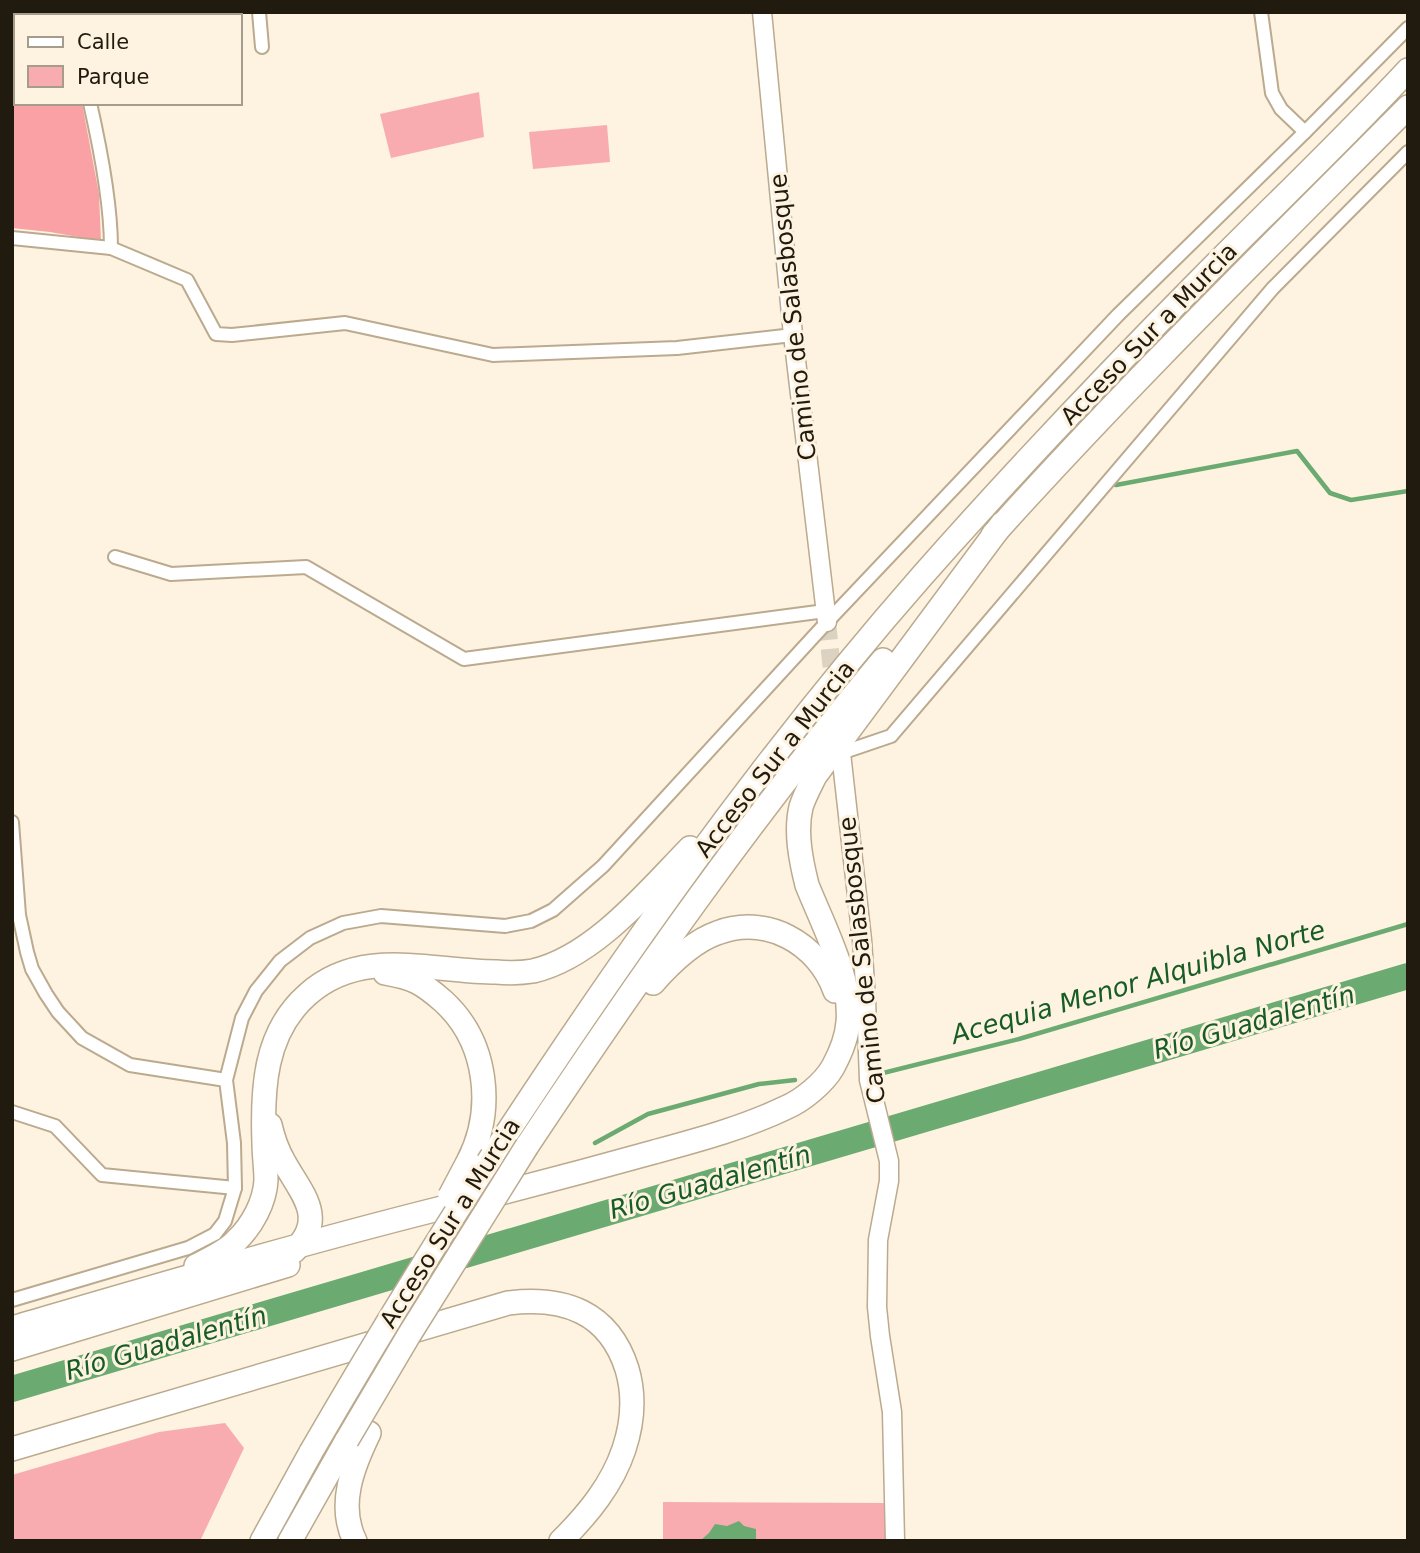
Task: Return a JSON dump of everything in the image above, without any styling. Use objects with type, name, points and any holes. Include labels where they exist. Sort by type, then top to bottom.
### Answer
[{"type":"highway","name":"Acceso Sur a Murcia","points":[[262,1541],[389,1319],[492,1156],[572,1034],[743,794],[891,612],[991,500],[1145,336],[1408,71]]},
{"type":"highway","name":"Acceso Sur a Murcia","points":[[290,1541],[347,1440],[527,1146],[717,872],[814,746],[910,628],[1074,446],[1408,107]]},
{"type":"highway","points":[[300,1245],[674,1146],[761,1119],[806,1096],[832,1069],[845,1038],[848,1005],[842,973],[806,878],[799,838],[801,808],[815,776],[1002,524]]},
{"type":"highway","points":[[128,1304],[235,1243],[260,1207],[266,1181],[266,1071],[282,1029],[300,1001],[313,990],[337,976],[369,967],[395,964],[513,973],[533,971],[559,961],[584,948],[607,930],[743,794]]},
{"type":"highway","points":[[568,1084],[666,968],[716,933],[743,928],[775,932],[797,942],[813,954],[830,977],[840,1018],[832,1069]]},
{"type":"highway","points":[[337,976],[386,973],[416,981],[429,989],[461,1022],[477,1054],[483,1074],[484,1112],[474,1150],[389,1319]]},
{"type":"highway","points":[[12,1349],[128,1304],[283,1259],[300,1245],[307,1234],[309,1204],[275,1143],[264,1094]]},
{"type":"highway","points":[[12,1328],[128,1304],[421,1224],[575,1174]]},
{"type":"highway","points":[[355,1541],[348,1520],[348,1490],[357,1458],[470,1236]]},
{"type":"highway","points":[[12,1449],[508,1303],[546,1301],[590,1315],[603,1326],[619,1348],[633,1396],[630,1430],[617,1467],[593,1505],[561,1541]]},
{"type":"street","points":[[259,12],[262,47]]},
{"type":"street","name":"Camino de Salasbosque","points":[[762,12],[793,335],[826,617]]},
{"type":"street","points":[[1261,12],[1272,93],[1281,109],[1305,132]]},
{"type":"street","points":[[12,1300],[188,1248],[215,1234],[225,1221],[235,1188],[234,1143],[226,1080],[242,1018],[256,991],[280,961],[310,938],[343,923],[381,916],[505,926],[531,921],[553,910],[603,866],[826,617],[1118,315],[1408,28]]},
{"type":"street","points":[[90,105],[103,169],[111,248]]},
{"type":"street","points":[[841,753],[891,736],[1273,288],[1408,152]]},
{"type":"street","points":[[12,238],[111,248],[187,280],[215,334],[232,335],[345,323],[493,355],[677,348],[793,335]]},
{"type":"street","points":[[115,557],[171,574],[306,567],[464,659],[826,617]]},
{"type":"street","name":"Camino de Salasbosque","points":[[841,753],[862,940],[867,1069],[889,1161],[889,1181],[878,1240],[877,1307],[892,1412],[895,1541]]},
{"type":"street","points":[[12,822],[19,915],[27,952],[33,969],[58,1013],[82,1038],[130,1066],[226,1080]]},
{"type":"street","points":[[12,1112],[55,1126],[102,1175],[235,1188]]},
{"type":"green space","points":[[479,92],[484,137],[391,158],[380,114]]},
{"type":"green space","points":[[607,125],[610,162],[533,169],[529,132]]},
{"type":"green space","points":[[225,1423],[244,1448],[200,1541],[12,1541],[12,1475],[159,1432]]},
{"type":"green space","points":[[663,1502],[887,1503],[887,1541],[663,1541]]},
{"type":"shaded area","points":[[12,12],[66,12],[14,14],[14,105],[82,105],[99,194],[101,241],[12,228]]},
{"type":"shaded area","points":[[739,1521],[744,1526],[756,1529],[756,1541],[700,1541],[715,1524],[727,1526]]},
{"type":"waterway","points":[[1116,485],[1297,451],[1330,493],[1351,500],[1408,491]]},
{"type":"waterway","name":"Acequia Menor Alquibla Norte","points":[[879,1074],[1019,1039],[1408,924]]},
{"type":"waterway","name":"Río Guadalentín","points":[[12,1389],[1408,976]]},
{"type":"waterway","name":"Acequia Menor Alquibla Norte","points":[[595,1143],[648,1114],[759,1084],[795,1080]]},
{"type":"tunnel","points":[[827,622],[834,690]]}]
